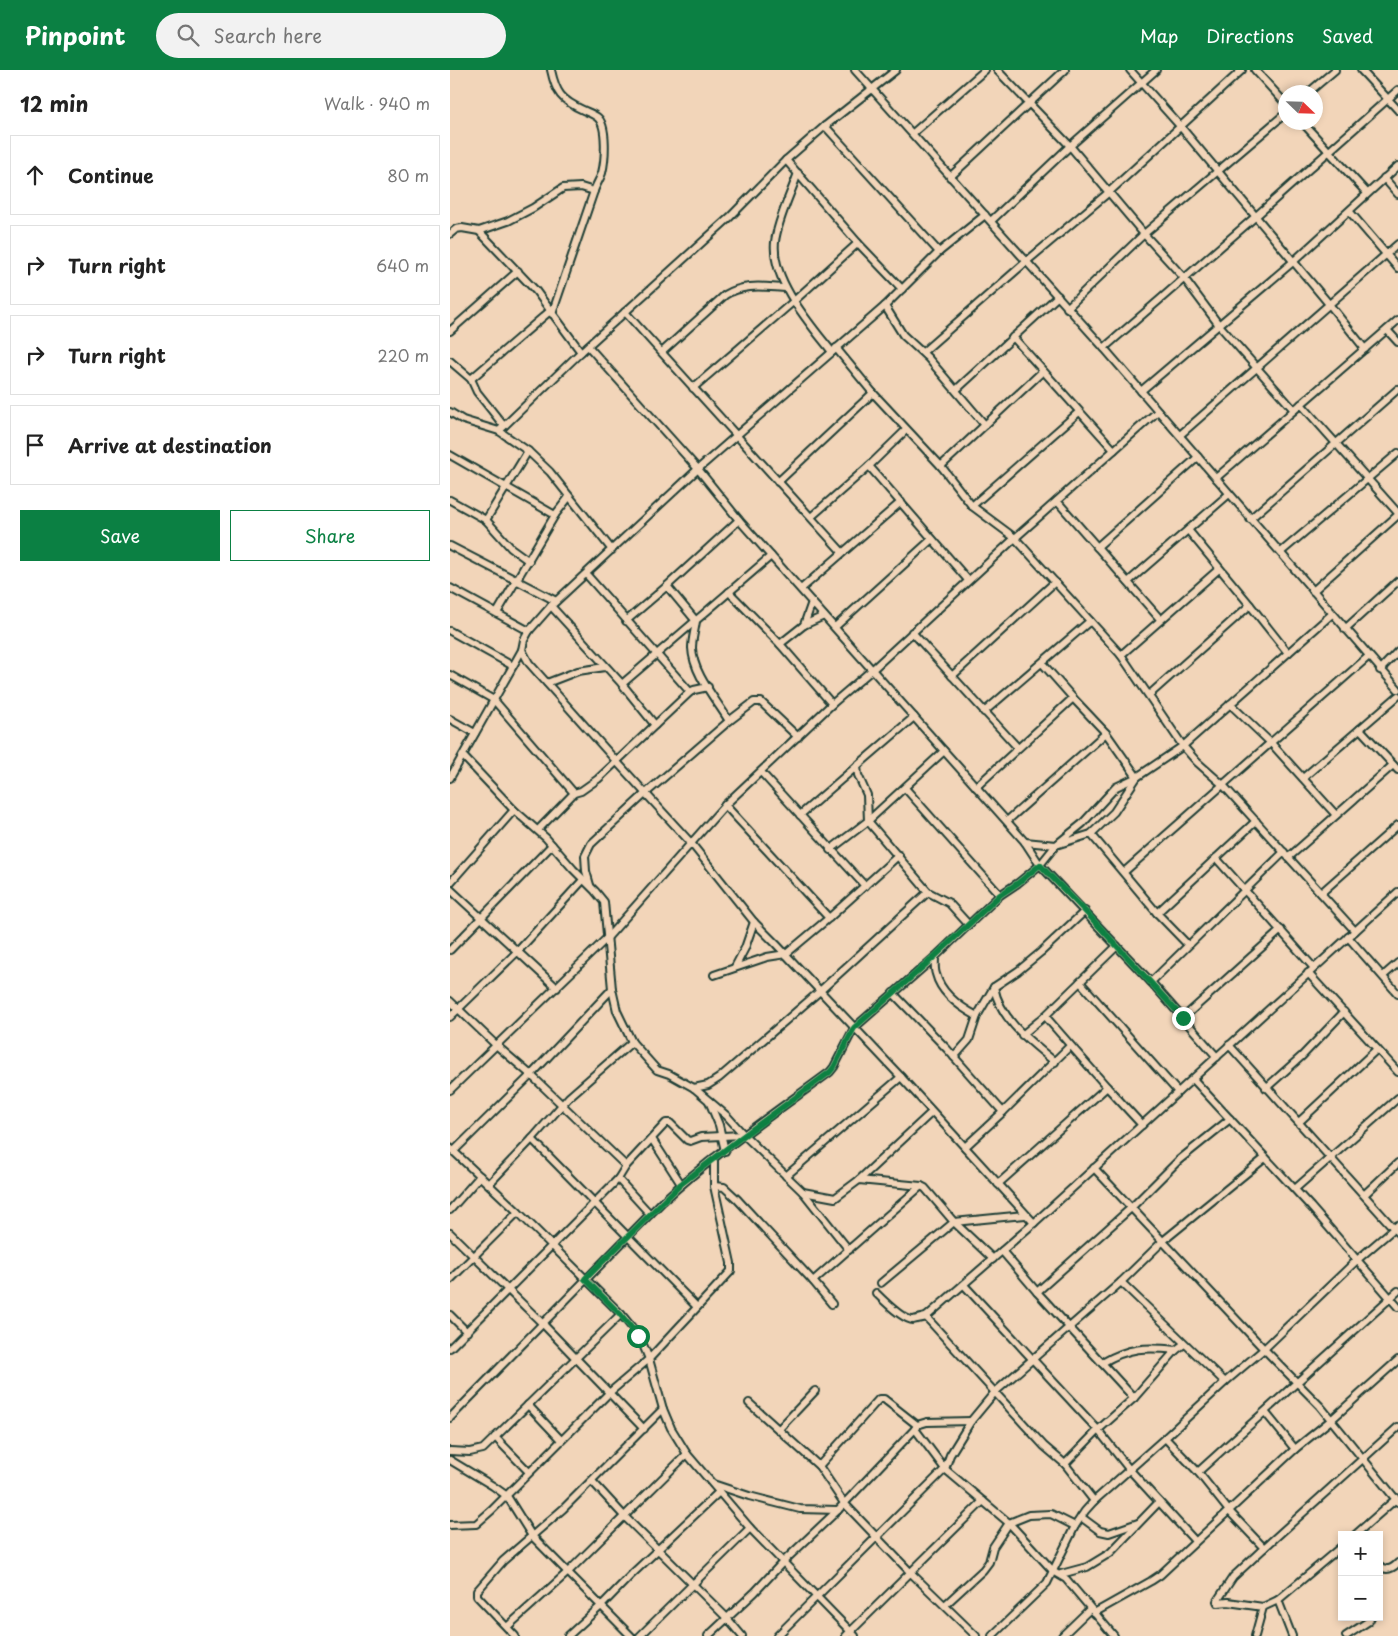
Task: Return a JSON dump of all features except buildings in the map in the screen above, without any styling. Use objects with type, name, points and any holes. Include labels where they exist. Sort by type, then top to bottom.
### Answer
[{"type":"street","points":[[471,380],[551,312],[594,191],[602,175],[604,128],[598,117],[568,103],[562,98],[557,92],[551,70]]},
{"type":"street","points":[[855,70],[1027,260],[1398,689]]},
{"type":"street","points":[[501,429],[581,352],[730,217],[786,160],[825,126],[896,70]]},
{"type":"street","points":[[913,133],[985,70]]},
{"type":"street","points":[[996,70],[1070,146],[1108,193],[1184,278],[1219,325],[1294,410]]},
{"type":"street","points":[[950,177],[1065,70]]},
{"type":"street","points":[[1130,70],[1294,261],[1365,349]]},
{"type":"street","points":[[991,221],[1070,146],[1156,70]]},
{"type":"street","points":[[923,352],[1027,260],[1108,193],[1242,70]]},
{"type":"street","points":[[1254,70],[1278,96]]},
{"type":"street","points":[[1317,85],[1335,70]]},
{"type":"street","points":[[1362,70],[1398,110]]},
{"type":"street","points":[[1104,348],[1256,217],[1398,90]]},
{"type":"street","points":[[1068,308],[1144,234],[1278,120]]},
{"type":"street","points":[[825,126],[939,252]]},
{"type":"street","points":[[1309,130],[1368,193]]},
{"type":"street","points":[[786,160],[858,243],[902,289]]},
{"type":"street","points":[[1141,391],[1350,212],[1398,166]]},
{"type":"street","points":[[798,173],[778,229],[775,243],[776,258],[786,288],[794,302],[834,350],[941,466],[972,506],[1015,538],[1121,655],[1183,746],[1197,762],[1224,785],[1355,931]]},
{"type":"street","points":[[1384,178],[1398,194]]},
{"type":"street","points":[[450,234],[456,228],[479,231],[508,220],[533,208],[563,188],[581,187],[594,191]]},
{"type":"street","points":[[1350,212],[1398,268]]},
{"type":"street","points":[[450,778],[453,767],[463,756],[522,650],[524,640],[529,631],[553,604],[698,469],[885,306],[939,252],[985,215]]},
{"type":"street","points":[[479,231],[536,291],[581,352]]},
{"type":"street","points":[[693,388],[794,302],[858,243]]},
{"type":"street","points":[[1180,435],[1398,244]]},
{"type":"street","points":[[450,331],[518,271]]},
{"type":"street","points":[[662,352],[725,295],[735,289],[749,286],[786,288]]},
{"type":"street","points":[[956,390],[1058,296]]},
{"type":"street","points":[[885,306],[903,335],[923,352],[985,425]]},
{"type":"street","points":[[625,312],[842,552]]},
{"type":"street","points":[[1216,478],[1398,320]]},
{"type":"street","points":[[1387,330],[1398,342]]},
{"type":"street","points":[[1013,337],[1114,450]]},
{"type":"street","points":[[588,346],[698,469],[739,520],[1007,821],[1025,842],[1040,865],[1151,982],[1216,1056]]},
{"type":"street","points":[[450,361],[471,380],[501,429],[550,472],[612,550]]},
{"type":"street","points":[[941,466],[1043,371]]},
{"type":"street","points":[[1250,519],[1398,388]]},
{"type":"street","points":[[778,482],[874,393]]},
{"type":"street","points":[[1301,404],[1398,514],[1314,591]]},
{"type":"street","points":[[450,1090],[608,937],[725,805],[968,580],[1158,411]]},
{"type":"street","points":[[450,412],[464,420],[501,429]]},
{"type":"street","points":[[972,506],[1080,412]]},
{"type":"street","points":[[811,517],[869,466],[906,430]]},
{"type":"street","points":[[486,520],[528,451]]},
{"type":"street","points":[[450,454],[555,515]]},
{"type":"street","points":[[1281,552],[1398,454]]},
{"type":"street","points":[[1097,546],[1198,457]]},
{"type":"street","points":[[869,466],[968,580]]},
{"type":"street","points":[[1128,582],[1229,494]]},
{"type":"street","points":[[498,613],[555,515],[569,497]]},
{"type":"street","points":[[450,500],[486,520],[511,548],[529,561]]},
{"type":"street","points":[[1056,501],[1160,619]]},
{"type":"street","points":[[801,589],[901,502]]},
{"type":"street","points":[[626,621],[739,520]]},
{"type":"street","points":[[1188,530],[1288,653]]},
{"type":"street","points":[[836,628],[932,539]]},
{"type":"street","points":[[450,546],[517,581],[553,604],[655,725]]},
{"type":"street","points":[[622,684],[771,556]]},
{"type":"street","points":[[1121,655],[1219,569]]},
{"type":"street","points":[[586,574],[690,692]]},
{"type":"street","points":[[1345,628],[1398,581]]},
{"type":"street","points":[[952,676],[1055,582]]},
{"type":"street","points":[[667,586],[696,621],[693,639],[694,662],[729,721]]},
{"type":"street","points":[[450,588],[529,631]]},
{"type":"street","points":[[729,592],[780,644],[832,704]]},
{"type":"street","points":[[804,625],[812,602]]},
{"type":"street","points":[[1149,695],[1250,605]]},
{"type":"street","points":[[450,1418],[585,1279],[681,1184],[830,1072],[854,1028],[1000,895],[1040,865],[1056,845],[1082,824],[1116,787],[1137,777],[1183,746],[1332,614]]},
{"type":"street","points":[[780,644],[804,625],[824,616]]},
{"type":"street","points":[[984,712],[1090,621]]},
{"type":"street","points":[[450,631],[513,666]]},
{"type":"street","points":[[912,632],[1018,748]]},
{"type":"street","points":[[522,650],[530,663],[691,843],[754,922],[901,1077],[1034,1223]]},
{"type":"street","points":[[1380,670],[1398,652]]},
{"type":"street","points":[[1124,872],[1369,656]]},
{"type":"street","points":[[1042,664],[1106,733],[1137,777]]},
{"type":"street","points":[[547,682],[578,671],[605,667]]},
{"type":"street","points":[[450,675],[494,700],[574,794]]},
{"type":"street","points":[[538,830],[574,794],[592,783],[617,762],[690,692],[708,688]]},
{"type":"street","points":[[1303,778],[1398,696]]},
{"type":"street","points":[[976,787],[1073,698]]},
{"type":"street","points":[[590,885],[586,871],[585,856],[587,849],[646,793],[729,721],[754,702],[758,701],[784,722],[798,737]]},
{"type":"street","points":[[1230,704],[1271,743],[1336,815]]},
{"type":"street","points":[[800,815],[914,717]]},
{"type":"street","points":[[450,719],[475,733]]},
{"type":"street","points":[[1151,982],[1244,890],[1286,854],[1396,767],[1360,729]]},
{"type":"street","points":[[1007,821],[1106,733]]},
{"type":"street","points":[[830,850],[868,821],[944,750]]},
{"type":"street","points":[[463,756],[514,810],[538,830],[604,902],[612,989],[617,1011],[632,1042],[657,1070],[669,1074],[694,1088],[727,1116],[803,1192],[849,1250]]},
{"type":"street","points":[[857,766],[858,775],[868,795],[868,821],[928,892],[949,903],[968,924]]},
{"type":"street","points":[[761,772],[864,886]]},
{"type":"street","points":[[1025,842],[1056,845],[1091,834],[1114,812],[1137,777]]},
{"type":"street","points":[[905,788],[1000,895]]},
{"type":"street","points":[[725,805],[829,918]]},
{"type":"street","points":[[450,883],[514,810]]},
{"type":"street","points":[[1157,913],[1256,820]]},
{"type":"street","points":[[1321,893],[1398,825]]},
{"type":"street","points":[[1091,834],[1157,913],[1188,944]]},
{"type":"street","points":[[450,950],[552,846]]},
{"type":"street","points":[[714,975],[767,957],[786,954],[829,918],[898,855]]},
{"type":"street","points":[[1216,858],[1314,968]]},
{"type":"street","points":[[450,1017],[518,951],[583,880]]},
{"type":"street","points":[[450,889],[557,988]]},
{"type":"street","points":[[694,1088],[714,1082],[820,991],[928,892]]},
{"type":"street","points":[[876,1293],[911,1320],[926,1317],[1002,1252],[1398,892]]},
{"type":"street","points":[[954,1057],[969,1040],[977,1016],[994,987],[1018,971],[1041,952],[1085,911]]},
{"type":"street","points":[[736,967],[754,922]]},
{"type":"street","points":[[1183,1018],[1281,930]]},
{"type":"street","points":[[1348,937],[1398,994]]},
{"type":"street","points":[[1022,1035],[1045,1016],[1117,946]]},
{"type":"street","points":[[934,957],[935,973],[948,994],[962,1008],[977,1016]]},
{"type":"street","points":[[1383,976],[1398,963]]},
{"type":"street","points":[[1308,973],[1398,1072]]},
{"type":"street","points":[[1080,982],[1178,1092]]},
{"type":"street","points":[[994,987],[999,1006],[1022,1035],[1055,1062]]},
{"type":"street","points":[[612,989],[531,1075],[452,1150],[518,1212],[620,1314],[638,1336],[649,1358],[663,1409],[671,1428],[687,1454],[750,1528],[816,1596],[850,1635],[983,1501]]},
{"type":"street","points":[[893,993],[1003,1112]]},
{"type":"street","points":[[450,1002],[531,1075],[626,1166]]},
{"type":"street","points":[[1266,1088],[1302,1056],[1344,1012]]},
{"type":"street","points":[[1045,1016],[1142,1125]]},
{"type":"street","points":[[488,1184],[532,1140],[562,1105],[632,1042]]},
{"type":"street","points":[[992,1636],[1047,1582],[1054,1572],[1075,1526],[1094,1501],[1264,1349],[1358,1260],[1397,1229],[1300,1122],[1266,1088],[1230,1045]]},
{"type":"street","points":[[964,1147],[1003,1112],[1070,1046]]},
{"type":"street","points":[[1300,1122],[1377,1049]]},
{"type":"street","points":[[786,1176],[901,1077]]},
{"type":"street","points":[[1194,1079],[1295,1189],[1398,1307]]},
{"type":"street","points":[[998,1184],[1107,1087]]},
{"type":"street","points":[[1295,1189],[1398,1098]]},
{"type":"street","points":[[708,1100],[719,1125],[725,1150]]},
{"type":"street","points":[[803,1192],[835,1198],[859,1180],[932,1112]]},
{"type":"street","points":[[1037,1292],[1130,1208],[1179,1160],[1230,1119]]},
{"type":"street","points":[[450,1348],[618,1179],[626,1166],[666,1122],[670,1123],[690,1141],[701,1137],[744,1135]]},
{"type":"street","points":[[652,1139],[681,1184]]},
{"type":"street","points":[[532,1140],[698,1307]]},
{"type":"street","points":[[450,1525],[476,1524],[507,1496],[608,1393],[649,1358],[730,1271],[731,1263],[714,1186],[714,1158]]},
{"type":"street","points":[[777,1636],[945,1469],[950,1455],[971,1421],[995,1392],[1121,1282],[1163,1241],[1265,1158]]},
{"type":"street","points":[[1365,1194],[1398,1163]]},
{"type":"street","points":[[1094,1168],[1298,1383],[1397,1499],[1360,1531]]},
{"type":"street","points":[[450,1210],[480,1176]]},
{"type":"street","points":[[618,1179],[650,1214]]},
{"type":"street","points":[[859,1180],[921,1186],[932,1195],[954,1222],[994,1259]]},
{"type":"street","points":[[714,1186],[724,1187],[729,1190],[832,1304]]},
{"type":"street","points":[[813,1281],[921,1186]]},
{"type":"street","points":[[450,1280],[518,1212]]},
{"type":"street","points":[[881,1283],[954,1222],[1025,1215]]},
{"type":"street","points":[[450,1233],[543,1324],[644,1429]]},
{"type":"street","points":[[1002,1252],[1134,1398]]},
{"type":"street","points":[[1121,1282],[1225,1382]]},
{"type":"street","points":[[964,1286],[1098,1430],[1130,1469],[1195,1541]]},
{"type":"street","points":[[1198,1472],[1398,1291]]},
{"type":"street","points":[[450,1451],[470,1452],[479,1450],[528,1405],[620,1314]]},
{"type":"street","points":[[450,1315],[467,1332]]},
{"type":"street","points":[[926,1317],[1044,1446],[1065,1464],[1094,1501]]},
{"type":"street","points":[[1065,1464],[1098,1430],[1134,1398],[1176,1350],[1184,1344]]},
{"type":"street","points":[[1102,1363],[1116,1355],[1133,1349],[1176,1350]]},
{"type":"street","points":[[1062,1636],[1092,1611],[1151,1581],[1295,1449],[1331,1420],[1398,1360]]},
{"type":"street","points":[[779,1430],[815,1391]]},
{"type":"street","points":[[819,1466],[878,1400],[884,1400],[916,1427],[945,1469],[1009,1523],[1054,1572],[1061,1574],[1087,1567],[1110,1553],[1159,1502]]},
{"type":"street","points":[[749,1403],[819,1466],[844,1503],[911,1574],[945,1604],[976,1636]]},
{"type":"street","points":[[528,1405],[561,1440]]},
{"type":"street","points":[[514,1636],[476,1594],[503,1561],[592,1481],[663,1409]]},
{"type":"street","points":[[1265,1412],[1295,1449]]},
{"type":"street","points":[[708,1636],[838,1510],[916,1427],[927,1422],[971,1421]]},
{"type":"street","points":[[1338,1549],[1278,1600],[1263,1607],[1228,1602],[1218,1603],[1217,1600],[1233,1577],[1398,1428]]},
{"type":"street","points":[[494,1437],[529,1472]]},
{"type":"street","points":[[1166,1438],[1198,1472],[1229,1511],[1264,1548]]},
{"type":"street","points":[[507,1627],[568,1572],[687,1454]]},
{"type":"street","points":[[450,1460],[494,1486],[507,1496],[532,1536],[631,1636]]},
{"type":"street","points":[[592,1481],[625,1517],[726,1617],[742,1636]]},
{"type":"street","points":[[713,1484],[749,1496],[800,1509],[838,1510]]},
{"type":"street","points":[[568,1636],[719,1492]]},
{"type":"street","points":[[945,1604],[983,1570],[989,1562],[993,1547],[1009,1523],[1029,1515],[1051,1514],[1075,1526]]},
{"type":"street","points":[[1081,1517],[1104,1533],[1140,1522]]},
{"type":"street","points":[[640,1636],[750,1528]]},
{"type":"street","points":[[1383,1569],[1388,1570],[1398,1563]]},
{"type":"street","points":[[1061,1574],[1114,1636]]},
{"type":"street","points":[[1278,1600],[1292,1636]]},
{"type":"street","points":[[1255,1636],[1263,1607]]},
{"type":"street","points":[[1346,1636],[1370,1621]]},
{"type":"route","points":[[638,1336],[620,1314],[585,1279],[681,1184],[830,1072],[854,1028],[1000,895],[1040,865],[1183,1018]]}]
